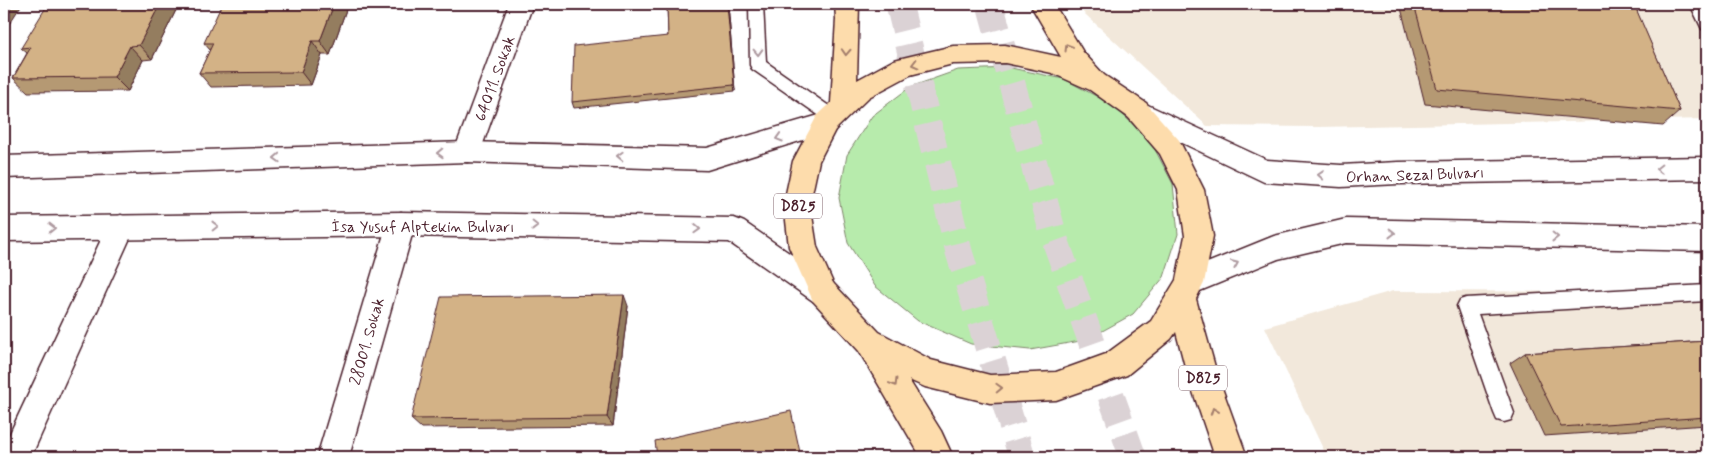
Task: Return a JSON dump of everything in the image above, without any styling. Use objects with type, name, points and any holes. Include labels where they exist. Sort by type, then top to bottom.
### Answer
[{"type":"main road","name":"D825","points":[[834,116],[848,20],[846,4]]},
{"type":"main road","name":"D825","points":[[869,341],[925,373],[990,389],[1056,386],[1116,365],[1161,330],[1186,291],[1199,236],[1191,190],[1170,147],[1137,110],[1099,83],[1074,58],[1042,4]]},
{"type":"main road","name":"D825","points":[[937,457],[930,442],[869,341],[823,292],[803,248],[797,203],[806,161],[834,116],[860,90],[903,67],[952,55],[1005,54],[1057,65],[1099,83]]},
{"type":"main road","name":"D825","points":[[1186,291],[1202,374],[1231,457]]},
{"type":"street","name":"64011. Sokak","points":[[467,152],[521,4]]},
{"type":"street","name":"Orhan Sezal Bulvarı","points":[[1137,110],[1264,171],[1341,176],[1408,173],[1707,168]]},
{"type":"street","points":[[4,166],[467,152],[707,159],[834,116]]},
{"type":"street","name":"İsa Yusuf Alptekin Bulvarı","points":[[4,229],[401,224],[734,230],[823,292]]},
{"type":"street","name":"28001. Sokak","points":[[333,457],[401,224]]},
{"type":"street","points":[[15,457],[122,228]]},
{"type":"street","points":[[1186,291],[1274,248],[1346,231],[1707,239]]},
{"type":"lane","points":[[756,4],[758,65],[834,116]]},
{"type":"lane","points":[[1697,4],[1707,25]]},
{"type":"lane","points":[[1504,413],[1466,306],[1707,293]]},
{"type":"shaded area","points":[[1074,4],[1707,4],[1707,119],[1318,127],[1207,126]]},
{"type":"shaded area","points":[[1393,291],[1707,292],[1707,457],[1327,457],[1265,327]]},
{"type":"green space","points":[[1011,68],[1064,79],[1111,104],[1150,140],[1173,184],[1178,234],[1164,277],[1133,314],[1086,340],[1030,350],[971,344],[918,321],[875,286],[848,243],[839,198],[847,155],[872,116],[910,87],[958,70]]},
{"type":"building","points":[[48,4],[160,4],[139,45],[130,46],[114,77],[13,78],[31,47],[21,48]]},
{"type":"building","points":[[222,4],[334,4],[320,41],[312,41],[301,72],[199,73],[213,43],[204,43]]},
{"type":"building","points":[[667,4],[727,4],[734,85],[572,102],[574,46],[668,36]]},
{"type":"building","points":[[1414,4],[1634,4],[1680,111],[1437,89]]},
{"type":"building","points":[[624,295],[607,417],[411,419],[441,297]]},
{"type":"building","points":[[1707,341],[1707,417],[1561,427],[1525,353]]},
{"type":"building","points":[[791,411],[801,457],[657,457],[655,441]]},
{"type":"tunnel","points":[[899,4],[959,252],[1022,457]]},
{"type":"tunnel","points":[[990,4],[1054,237],[1133,457]]}]
